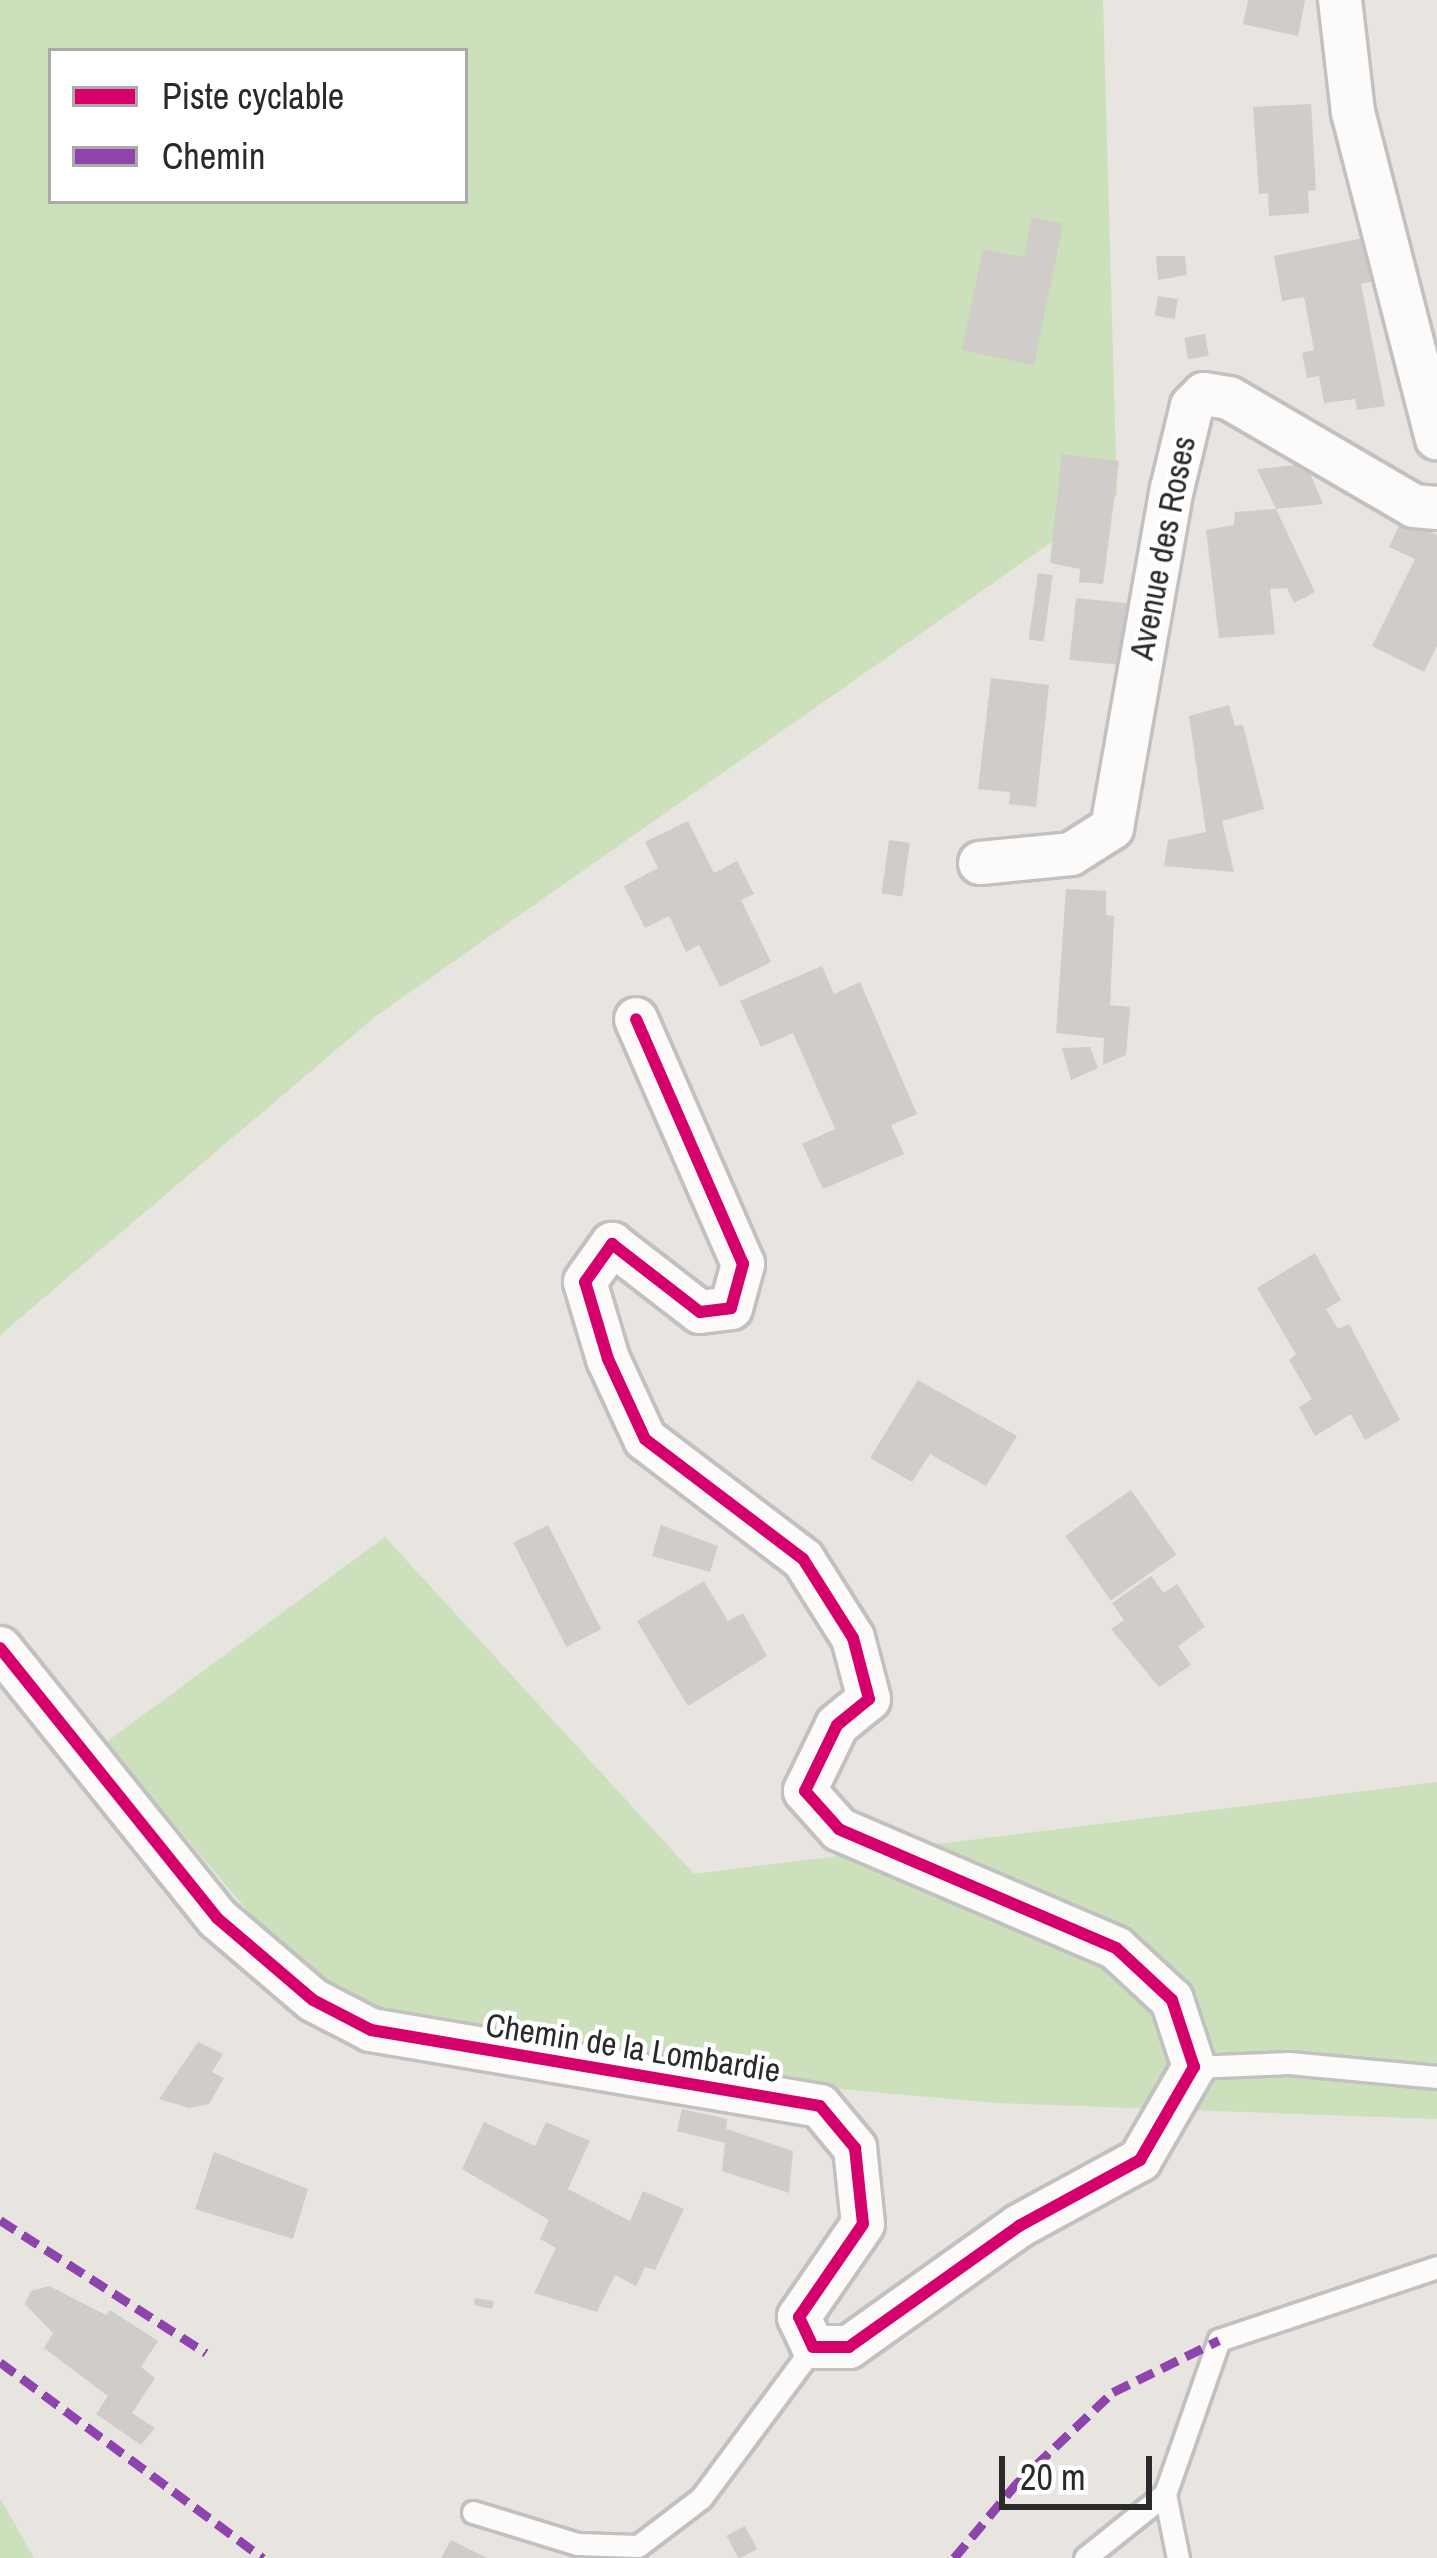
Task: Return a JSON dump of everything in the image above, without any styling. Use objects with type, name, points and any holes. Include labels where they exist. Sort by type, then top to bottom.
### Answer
[{"type":"street","points":[[1340,0],[1353,112],[1437,438]]},
{"type":"street","name":"Avenue des Roses","points":[[980,862],[1072,854],[1112,828],[1172,489],[1192,406],[1204,394],[1229,398],[1414,506],[1437,508]]},
{"type":"street","points":[[636,1019],[743,1264],[731,1308],[700,1312],[612,1244],[586,1282],[608,1359],[645,1438],[803,1559],[853,1638],[869,1699],[836,1725],[805,1791],[839,1829],[1116,1948],[1172,2000],[1194,2067],[1140,2160],[1019,2226],[849,2347],[813,2347]]},
{"type":"street","name":"Chemin de la Lombardie","points":[[0,1648],[40,1688],[217,1918],[313,2000],[394,2034],[820,2106],[855,2148],[863,2224],[799,2317],[813,2347]]},
{"type":"lane","points":[[1194,2067],[1288,2062],[1437,2077]]},
{"type":"lane","points":[[1178,2558],[1165,2494],[1220,2340],[1437,2267]]},
{"type":"lane","points":[[472,2512],[577,2544],[638,2546],[701,2498],[813,2347]]},
{"type":"lane","points":[[1085,2558],[1165,2494]]},
{"type":"green space","points":[[0,0],[1103,0],[1117,496],[376,1016],[0,1335]]},
{"type":"green space","points":[[385,1537],[694,1874],[1437,1782],[1437,2119],[996,2103],[839,2089],[321,1997],[105,1743]]},
{"type":"green space","points":[[0,2498],[34,2558],[0,2558]]},
{"type":"building","points":[[1248,0],[1305,0],[1298,36],[1243,24]]},
{"type":"building","points":[[1311,104],[1316,190],[1308,191],[1309,213],[1269,216],[1268,193],[1259,194],[1253,107]]},
{"type":"building","points":[[1032,217],[1063,224],[1034,365],[962,350],[983,249],[1024,257]]},
{"type":"building","points":[[1373,236],[1386,278],[1361,284],[1385,406],[1357,410],[1355,399],[1324,403],[1319,376],[1307,378],[1302,353],[1314,350],[1304,297],[1282,301],[1274,256]]},
{"type":"building","points":[[1156,256],[1185,256],[1187,275],[1158,280]]},
{"type":"building","points":[[1158,296],[1178,299],[1175,319],[1155,316]]},
{"type":"building","points":[[1205,334],[1209,356],[1188,359],[1184,338]]},
{"type":"building","points":[[1062,454],[1119,461],[1103,584],[1079,582],[1080,569],[1050,563]]},
{"type":"building","points":[[1306,464],[1323,504],[1276,509],[1257,469]]},
{"type":"building","points":[[1276,509],[1315,592],[1294,603],[1287,588],[1270,589],[1275,634],[1219,638],[1206,530],[1234,525],[1235,512]]},
{"type":"building","points":[[1403,518],[1437,535],[1437,646],[1424,672],[1372,646],[1415,559],[1389,547]]},
{"type":"building","points":[[1038,573],[1053,575],[1044,641],[1029,639]]},
{"type":"building","points":[[1076,598],[1132,604],[1125,666],[1070,660]]},
{"type":"building","points":[[991,678],[1049,685],[1036,807],[1009,804],[1010,792],[978,789]]},
{"type":"building","points":[[1229,705],[1235,726],[1243,725],[1264,809],[1222,821],[1234,872],[1164,866],[1168,840],[1206,832],[1189,716]]},
{"type":"building","points":[[688,821],[714,873],[737,861],[754,894],[741,900],[771,962],[720,987],[699,945],[686,952],[669,916],[645,928],[624,886],[658,868],[645,842]]},
{"type":"building","points":[[889,840],[910,843],[902,896],[881,893]]},
{"type":"building","points":[[1066,889],[1106,891],[1106,915],[1114,916],[1110,1005],[1130,1007],[1126,1055],[1103,1065],[1104,1038],[1056,1033]]},
{"type":"building","points":[[822,966],[834,994],[860,982],[917,1114],[891,1125],[904,1154],[823,1189],[802,1144],[835,1129],[793,1033],[761,1047],[740,1001]]},
{"type":"building","points":[[1090,1047],[1098,1068],[1071,1080],[1062,1048]]},
{"type":"building","points":[[1315,1253],[1341,1300],[1326,1309],[1338,1329],[1349,1324],[1400,1420],[1365,1440],[1351,1414],[1315,1436],[1299,1407],[1312,1399],[1289,1360],[1296,1354],[1257,1288]]},
{"type":"building","points":[[918,1380],[1017,1436],[986,1486],[930,1454],[912,1482],[870,1458]]},
{"type":"building","points":[[1131,1490],[1176,1555],[1111,1601],[1065,1536]]},
{"type":"building","points":[[548,1525],[601,1629],[566,1647],[513,1543]]},
{"type":"building","points":[[661,1525],[718,1546],[710,1572],[652,1556]]},
{"type":"building","points":[[1151,1576],[1164,1593],[1177,1584],[1205,1627],[1178,1646],[1191,1665],[1159,1687],[1111,1629],[1124,1620],[1112,1603]]},
{"type":"building","points":[[704,1581],[728,1621],[743,1613],[767,1656],[688,1706],[637,1621]]},
{"type":"building","points":[[198,2042],[223,2054],[212,2072],[224,2078],[209,2104],[189,2108],[159,2099]]},
{"type":"building","points":[[682,2109],[727,2119],[726,2129],[793,2151],[789,2193],[722,2171],[725,2143],[677,2131]]},
{"type":"building","points":[[484,2122],[535,2146],[546,2122],[590,2141],[568,2189],[630,2221],[643,2191],[684,2209],[655,2270],[645,2267],[636,2286],[615,2275],[597,2312],[534,2293],[556,2248],[540,2239],[549,2220],[462,2169]]},
{"type":"building","points":[[214,2152],[308,2189],[293,2239],[195,2209]]},
{"type":"building","points":[[49,2286],[106,2315],[110,2310],[158,2341],[141,2367],[155,2378],[132,2413],[155,2428],[141,2445],[96,2414],[108,2396],[44,2348],[53,2333],[25,2304],[31,2291]]},
{"type":"building","points":[[475,2298],[494,2301],[492,2309],[474,2305]]},
{"type":"building","points":[[745,2526],[757,2549],[738,2558],[726,2536]]},
{"type":"building","points":[[451,2540],[487,2558],[441,2558]]},
{"type":"marked path","points":[[0,2220],[206,2353]]},
{"type":"marked path","points":[[954,2558],[1016,2484],[1113,2392],[1219,2340]]},
{"type":"marked path","points":[[0,2362],[263,2558]]},
{"type":"cycle path","points":[[0,1648],[217,1918],[313,2000],[371,2030],[820,2106],[855,2148],[863,2224],[799,2317],[813,2347],[849,2347],[1019,2226],[1140,2160],[1194,2067],[1172,2000],[1116,1948],[839,1829],[805,1791],[837,1725],[869,1699],[853,1638],[803,1559],[645,1439],[608,1359],[585,1282],[612,1244],[700,1312],[731,1308],[743,1264],[636,1019]]}]
